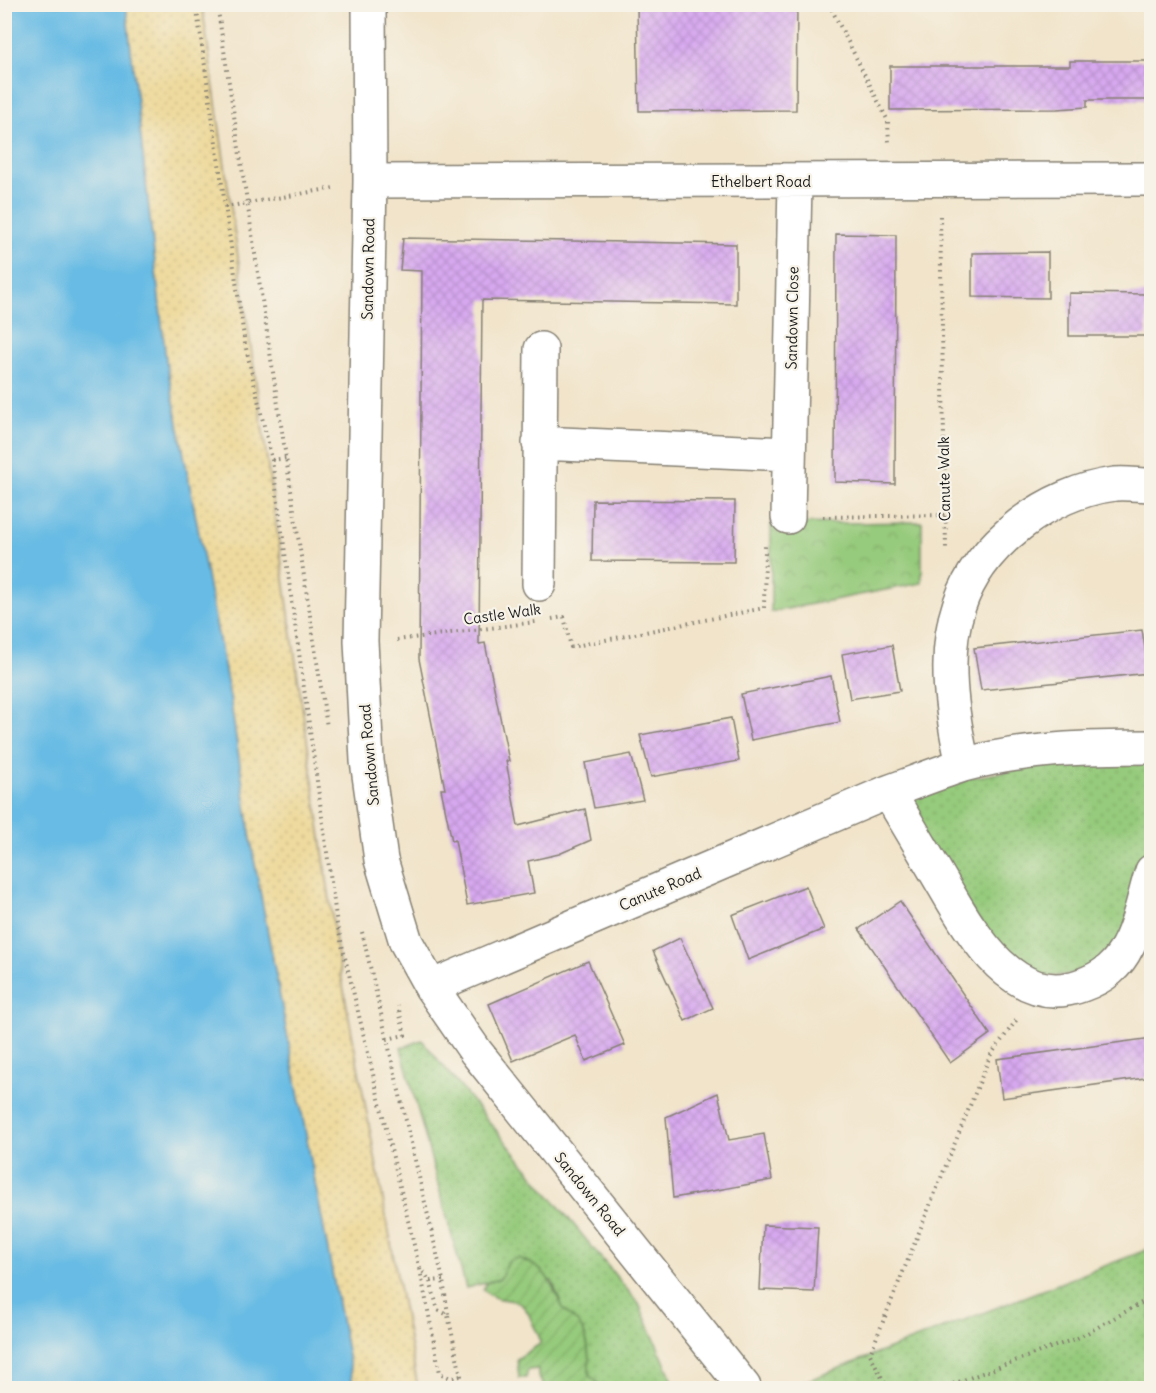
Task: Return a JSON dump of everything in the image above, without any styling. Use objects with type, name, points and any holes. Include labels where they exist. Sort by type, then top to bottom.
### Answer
[{"type":"street","name":"Sandown Road","points":[[369,4],[370,181],[361,641],[367,761],[381,860],[406,942],[431,987],[477,1052],[744,1387]]},
{"type":"street","name":"Ethelbert Road","points":[[370,181],[795,182],[1152,179]]},
{"type":"street","name":"Sandown Close","points":[[788,517],[795,182]]},
{"type":"street","points":[[539,584],[538,443],[541,349]]},
{"type":"street","points":[[538,443],[789,454]]},
{"type":"street","points":[[963,765],[954,721],[951,690],[954,631],[959,606],[982,564],[1015,527],[1065,499],[1114,484],[1152,485]]},
{"type":"street","name":"Canute Road","points":[[431,987],[888,792],[963,765],[1017,754],[1075,747],[1152,747]]},
{"type":"street","points":[[888,792],[974,937],[1000,965],[1022,981],[1046,989],[1071,989],[1095,980],[1114,968],[1129,944],[1152,871]]},
{"type":"path","points":[[196,4],[245,344],[272,460],[338,924],[419,1266],[440,1373],[450,1378],[461,1376]]},
{"type":"path","points":[[829,4],[888,121],[891,180]]},
{"type":"path","name":"Canute Walk","points":[[940,179],[946,555]]},
{"type":"path","points":[[225,207],[370,181]]},
{"type":"path","points":[[272,460],[287,458]]},
{"type":"path","points":[[788,517],[945,515]]},
{"type":"path","name":"Castle Walk","points":[[361,641],[419,639],[564,617],[571,647],[764,608],[766,517],[788,517]]},
{"type":"path","points":[[887,1389],[870,1354],[990,1056],[1023,1012],[1034,985]]},
{"type":"path","points":[[387,1039],[405,1035],[401,1021]]},
{"type":"path","points":[[419,1266],[430,1281],[438,1310],[448,1315],[461,1376],[460,1389]]},
{"type":"path","points":[[430,1281],[444,1280]]},
{"type":"path","points":[[942,1389],[1080,1337],[1152,1297]]},
{"type":"green space","points":[[922,522],[922,583],[771,612],[771,524]]},
{"type":"green space","points":[[1151,747],[1151,871],[1115,967],[1022,981],[888,792]]},
{"type":"green space","points":[[422,1040],[639,1304],[676,1388],[594,1388],[552,1281],[500,1279],[466,1288],[401,1048]]},
{"type":"green space","points":[[1151,1248],[1151,1388],[788,1388]]},
{"type":"green space","points":[[518,1258],[543,1272],[565,1310],[581,1327],[588,1346],[589,1375],[603,1388],[546,1388],[538,1377],[538,1369],[528,1370],[526,1378],[519,1378],[517,1359],[540,1344],[539,1335],[522,1305],[497,1298],[483,1290],[486,1283],[500,1279],[509,1261]]},
{"type":"sand","points":[[4,5],[202,5],[339,964],[418,1388],[243,1388]]},
{"type":"water","points":[[5,4],[126,5],[166,360],[230,697],[254,859],[354,1388],[5,1388]]},
{"type":"building","points":[[637,4],[797,4],[796,110],[639,111]]},
{"type":"building","points":[[1070,61],[1152,61],[1152,100],[1087,100],[1087,107],[1057,109],[890,110],[890,66],[1070,66]]},
{"type":"building","points":[[836,234],[896,235],[895,484],[835,482]]},
{"type":"building","points":[[403,238],[736,244],[736,304],[482,300],[479,644],[485,643],[509,761],[506,761],[518,826],[585,809],[591,840],[559,854],[528,861],[534,893],[467,905],[455,840],[452,841],[441,789],[445,789],[419,659],[422,271],[400,270]]},
{"type":"building","points":[[1048,252],[1048,298],[972,297],[972,253]]},
{"type":"building","points":[[1069,293],[1147,294],[1147,336],[1069,336]]},
{"type":"building","points":[[593,500],[735,501],[734,562],[592,561]]},
{"type":"building","points":[[1142,630],[1149,673],[981,690],[974,648]]},
{"type":"building","points":[[892,645],[900,691],[850,699],[842,654]]},
{"type":"building","points":[[831,676],[840,722],[751,740],[741,694]]},
{"type":"building","points":[[731,718],[739,761],[651,777],[640,735]]},
{"type":"building","points":[[631,754],[643,800],[594,808],[585,763]]},
{"type":"building","points":[[806,886],[824,929],[748,960],[732,915]]},
{"type":"building","points":[[900,901],[990,1034],[950,1063],[859,929]]},
{"type":"building","points":[[680,938],[713,1008],[685,1021],[653,951]]},
{"type":"building","points":[[588,961],[625,1045],[586,1061],[575,1035],[513,1061],[489,1004]]},
{"type":"building","points":[[1152,1038],[1152,1077],[1002,1098],[997,1059]]},
{"type":"building","points":[[718,1093],[729,1140],[764,1134],[772,1180],[673,1198],[666,1117]]},
{"type":"building","points":[[763,1225],[818,1227],[814,1292],[760,1290]]}]
